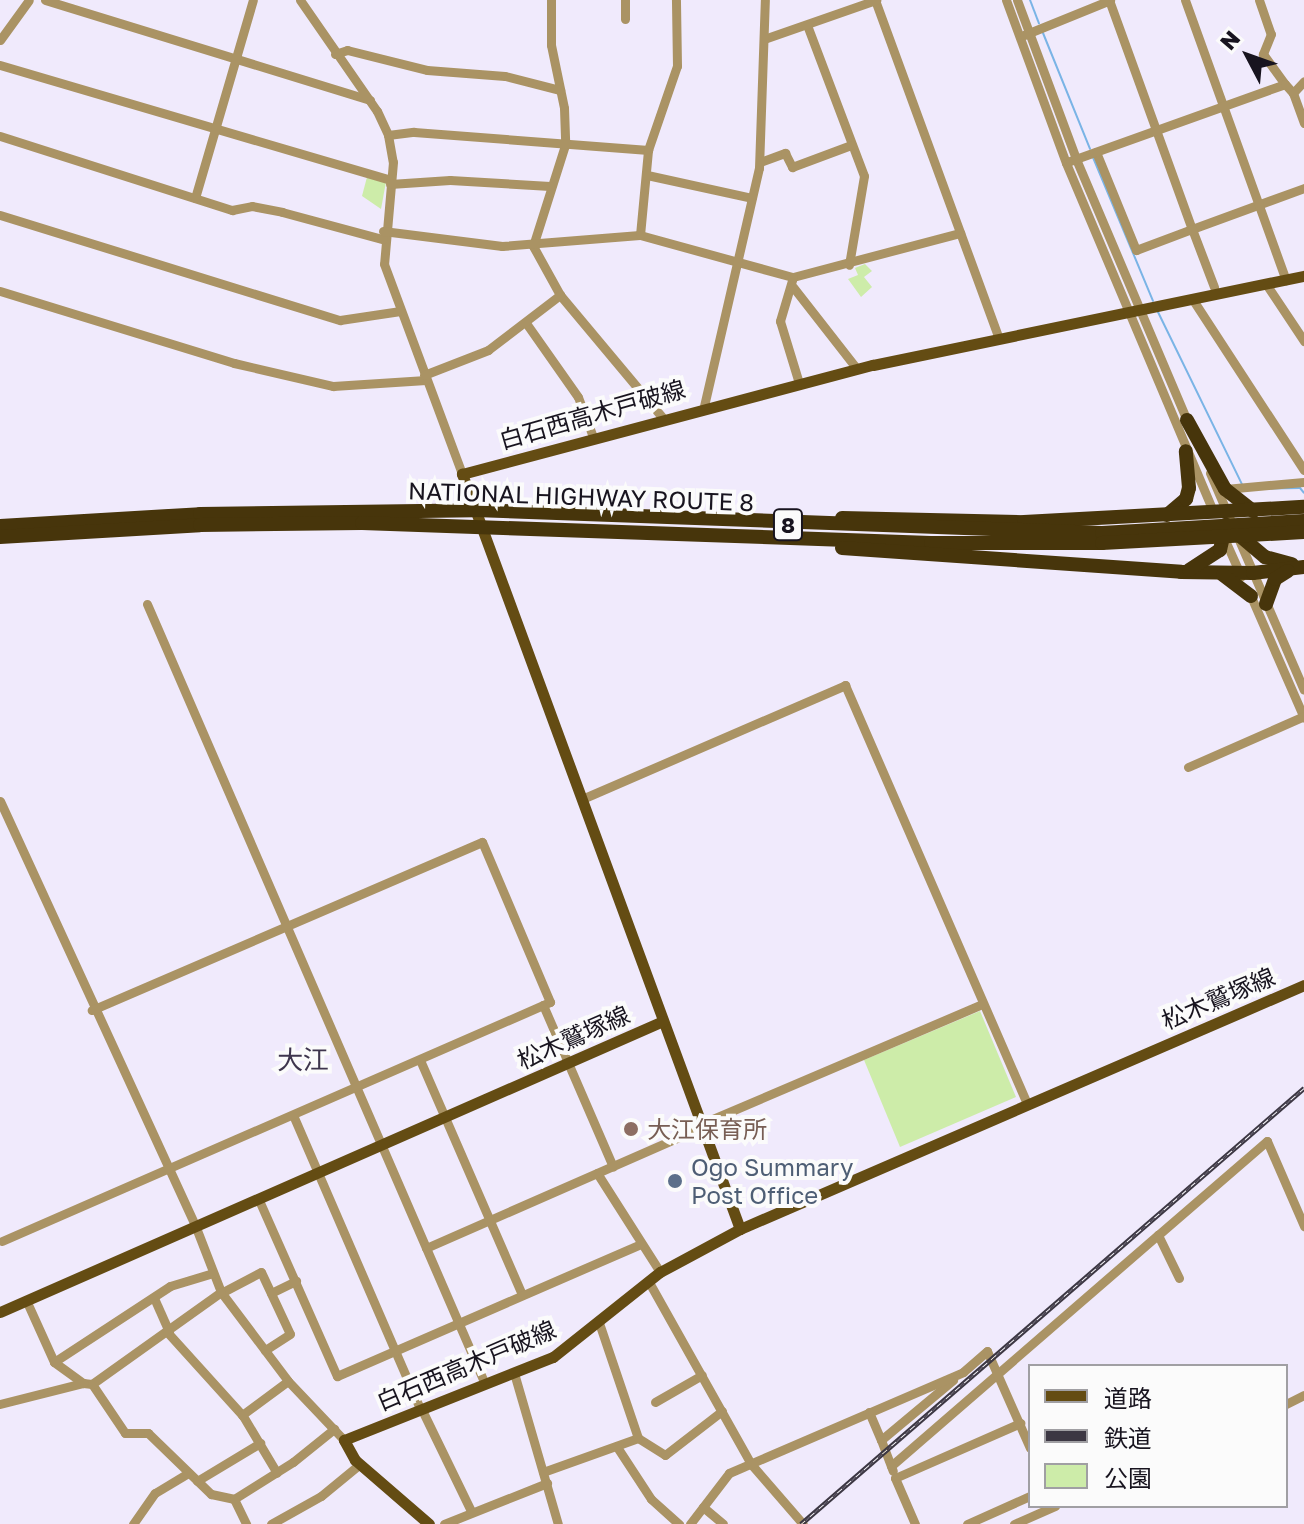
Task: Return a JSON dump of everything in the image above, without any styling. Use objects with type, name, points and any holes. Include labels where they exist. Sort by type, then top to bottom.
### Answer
[{"type":"highway","points":[[1187,420],[1225,489],[1253,511]]},
{"type":"highway","points":[[1167,515],[1186,499],[1189,488],[1186,451]]},
{"type":"highway","points":[[786,525],[838,518],[1024,522],[1221,514],[1304,507]]},
{"type":"highway","name":"NATIONAL HIGHWAY ROUTE 8","points":[[0,526],[200,514],[478,517],[1102,538],[1304,521]]},
{"type":"highway","points":[[1221,514],[1229,535],[1265,557],[1304,566]]},
{"type":"highway","name":"NATIONAL HIGHWAY ROUTE 8","points":[[0,537],[215,525],[478,517],[931,543],[1304,532]]},
{"type":"highway","points":[[753,534],[837,547],[1181,572],[1246,573],[1304,566]]},
{"type":"highway","points":[[1181,572],[1211,560],[1229,535]]},
{"type":"highway","points":[[1266,604],[1275,579],[1304,566]]},
{"type":"highway","points":[[1215,573],[1251,596]]},
{"type":"main road","name":"白石西高木戸破線","points":[[463,476],[704,406],[857,369],[1304,276]]},
{"type":"main road","points":[[463,476],[663,1021]]},
{"type":"main road","name":"松木鷲塚線","points":[[0,1312],[663,1021],[740,1229],[1304,985]]},
{"type":"main road","name":"白石西高木戸破線","points":[[344,1440],[553,1357],[650,1284],[660,1272],[740,1229]]},
{"type":"main road","points":[[344,1440],[360,1464],[429,1524]]},
{"type":"street","points":[[0,40],[29,0]]},
{"type":"street","points":[[45,0],[236,62],[370,100]]},
{"type":"street","points":[[195,198],[253,0]]},
{"type":"street","points":[[300,0],[370,100],[388,135],[390,182],[383,235],[384,264],[463,476]]},
{"type":"street","points":[[551,0],[551,45],[560,90],[565,145],[533,246],[560,295],[663,418]]},
{"type":"street","points":[[625,0],[625,19]]},
{"type":"street","points":[[640,235],[648,150],[677,66],[676,0]]},
{"type":"street","points":[[704,406],[760,162],[765,0]]},
{"type":"street","points":[[764,39],[875,0],[999,339]]},
{"type":"street","points":[[1006,0],[1024,35],[1186,451],[1221,514]]},
{"type":"street","points":[[1017,0],[1024,35]]},
{"type":"street","points":[[1024,35],[1110,0],[1214,287]]},
{"type":"street","points":[[1185,0],[1286,280]]},
{"type":"street","points":[[1259,0],[1271,34],[1263,54],[1293,93],[1304,123]]},
{"type":"street","points":[[807,25],[864,176],[864,201],[849,265]]},
{"type":"street","points":[[335,54],[347,50],[427,70],[505,76],[560,90]]},
{"type":"street","points":[[0,65],[390,182],[450,180],[550,186]]},
{"type":"street","points":[[1293,93],[1304,81]]},
{"type":"street","points":[[1071,161],[1285,84]]},
{"type":"street","points":[[388,135],[414,132],[648,150]]},
{"type":"street","points":[[0,136],[232,210],[252,206],[383,235],[434,240],[533,246],[640,235],[738,260],[793,282],[857,369]]},
{"type":"street","points":[[760,162],[785,153],[792,167],[851,145]]},
{"type":"street","points":[[1096,152],[1136,250],[1304,188]]},
{"type":"street","points":[[647,175],[752,198]]},
{"type":"street","points":[[0,215],[340,320],[400,311]]},
{"type":"street","points":[[793,282],[960,233]]},
{"type":"street","points":[[793,282],[780,321],[799,383]]},
{"type":"street","points":[[1266,284],[1304,341]]},
{"type":"street","points":[[0,291],[234,363],[333,386],[425,378],[488,350],[560,295]]},
{"type":"street","points":[[1193,300],[1304,470]]},
{"type":"street","points":[[1133,311],[1187,420],[1221,514]]},
{"type":"street","points":[[526,323],[578,397],[593,437]]},
{"type":"street","points":[[1225,489],[1304,482]]},
{"type":"street","points":[[1229,535],[1246,573],[1266,604],[1304,690]]},
{"type":"street","points":[[1188,767],[1304,717],[1251,596],[1246,573]]},
{"type":"street","points":[[147,604],[485,1384]]},
{"type":"street","points":[[582,799],[845,685],[1027,1104]]},
{"type":"street","points":[[0,801],[92,1010],[195,1225],[221,1293],[288,1381],[344,1440]]},
{"type":"street","points":[[2,1241],[550,1002],[482,842],[92,1010]]},
{"type":"street","points":[[426,1248],[983,1004]]},
{"type":"street","points":[[543,1005],[613,1167]]},
{"type":"street","points":[[420,1060],[522,1295]]},
{"type":"street","points":[[293,1115],[421,1408],[471,1511]]},
{"type":"street","points":[[891,1466],[1267,1141],[1304,1226]]},
{"type":"street","points":[[597,1173],[660,1272]]},
{"type":"street","points":[[258,1198],[337,1376],[640,1244]]},
{"type":"street","points":[[1158,1235],[1179,1278]]},
{"type":"street","points":[[0,1404],[87,1384],[168,1332],[221,1293],[261,1272],[290,1334],[265,1350]]},
{"type":"street","points":[[54,1362],[170,1286],[213,1273]]},
{"type":"street","points":[[271,1293],[296,1281]]},
{"type":"street","points":[[650,1284],[751,1464],[803,1524]]},
{"type":"street","points":[[154,1298],[168,1332],[242,1415],[277,1473]]},
{"type":"street","points":[[26,1300],[54,1362],[87,1384],[125,1433],[148,1433],[211,1494],[234,1499],[277,1473],[334,1429]]},
{"type":"street","points":[[599,1323],[638,1438],[665,1455],[722,1411]]},
{"type":"street","points":[[881,1440],[987,1351],[1028,1443]]},
{"type":"street","points":[[690,1524],[729,1473],[963,1372]]},
{"type":"street","points":[[514,1373],[558,1524]]},
{"type":"street","points":[[655,1402],[702,1375]]},
{"type":"street","points":[[242,1415],[288,1381]]},
{"type":"street","points":[[869,1412],[915,1524]]},
{"type":"street","points":[[895,1478],[1020,1423]]},
{"type":"street","points":[[543,1472],[638,1438]]},
{"type":"street","points":[[197,1481],[260,1443]]},
{"type":"street","points":[[617,1447],[651,1499],[679,1524]]},
{"type":"street","points":[[271,1524],[321,1496],[360,1464]]},
{"type":"street","points":[[133,1524],[155,1493],[188,1473]]},
{"type":"street","points":[[444,1524],[547,1483]]},
{"type":"street","points":[[967,1524],[1028,1497]]},
{"type":"street","points":[[234,1499],[246,1524]]},
{"type":"street","points":[[703,1507],[723,1524]]},
{"type":"street","points":[[1014,1524],[1050,1508]]},
{"type":"green space","points":[[367,177],[386,182],[381,209],[362,196]]},
{"type":"green space","points":[[865,264],[872,271],[864,277],[872,287],[861,297],[848,279],[858,275],[855,268]]},
{"type":"green space","points":[[980,1011],[1016,1097],[900,1147],[864,1060]]},
{"type":"waterway","points":[[1030,0],[1039,23]]},
{"type":"waterway","points":[[1043,33],[1090,149]]},
{"type":"waterway","points":[[1092,155],[1153,301]]},
{"type":"waterway","points":[[1157,310],[1242,484]]},
{"type":"waterway","points":[[1246,489],[1300,488],[1304,493]]},
{"type":"railway","points":[[801,1524],[1304,1088]]},
{"type":"place","name":"大江保育所","points":[[631,1129]]},
{"type":"place","name":"Ogo Summary Post Office","points":[[675,1181]]},
{"type":"district","name":"大江","points":[[303,1060]]}]
